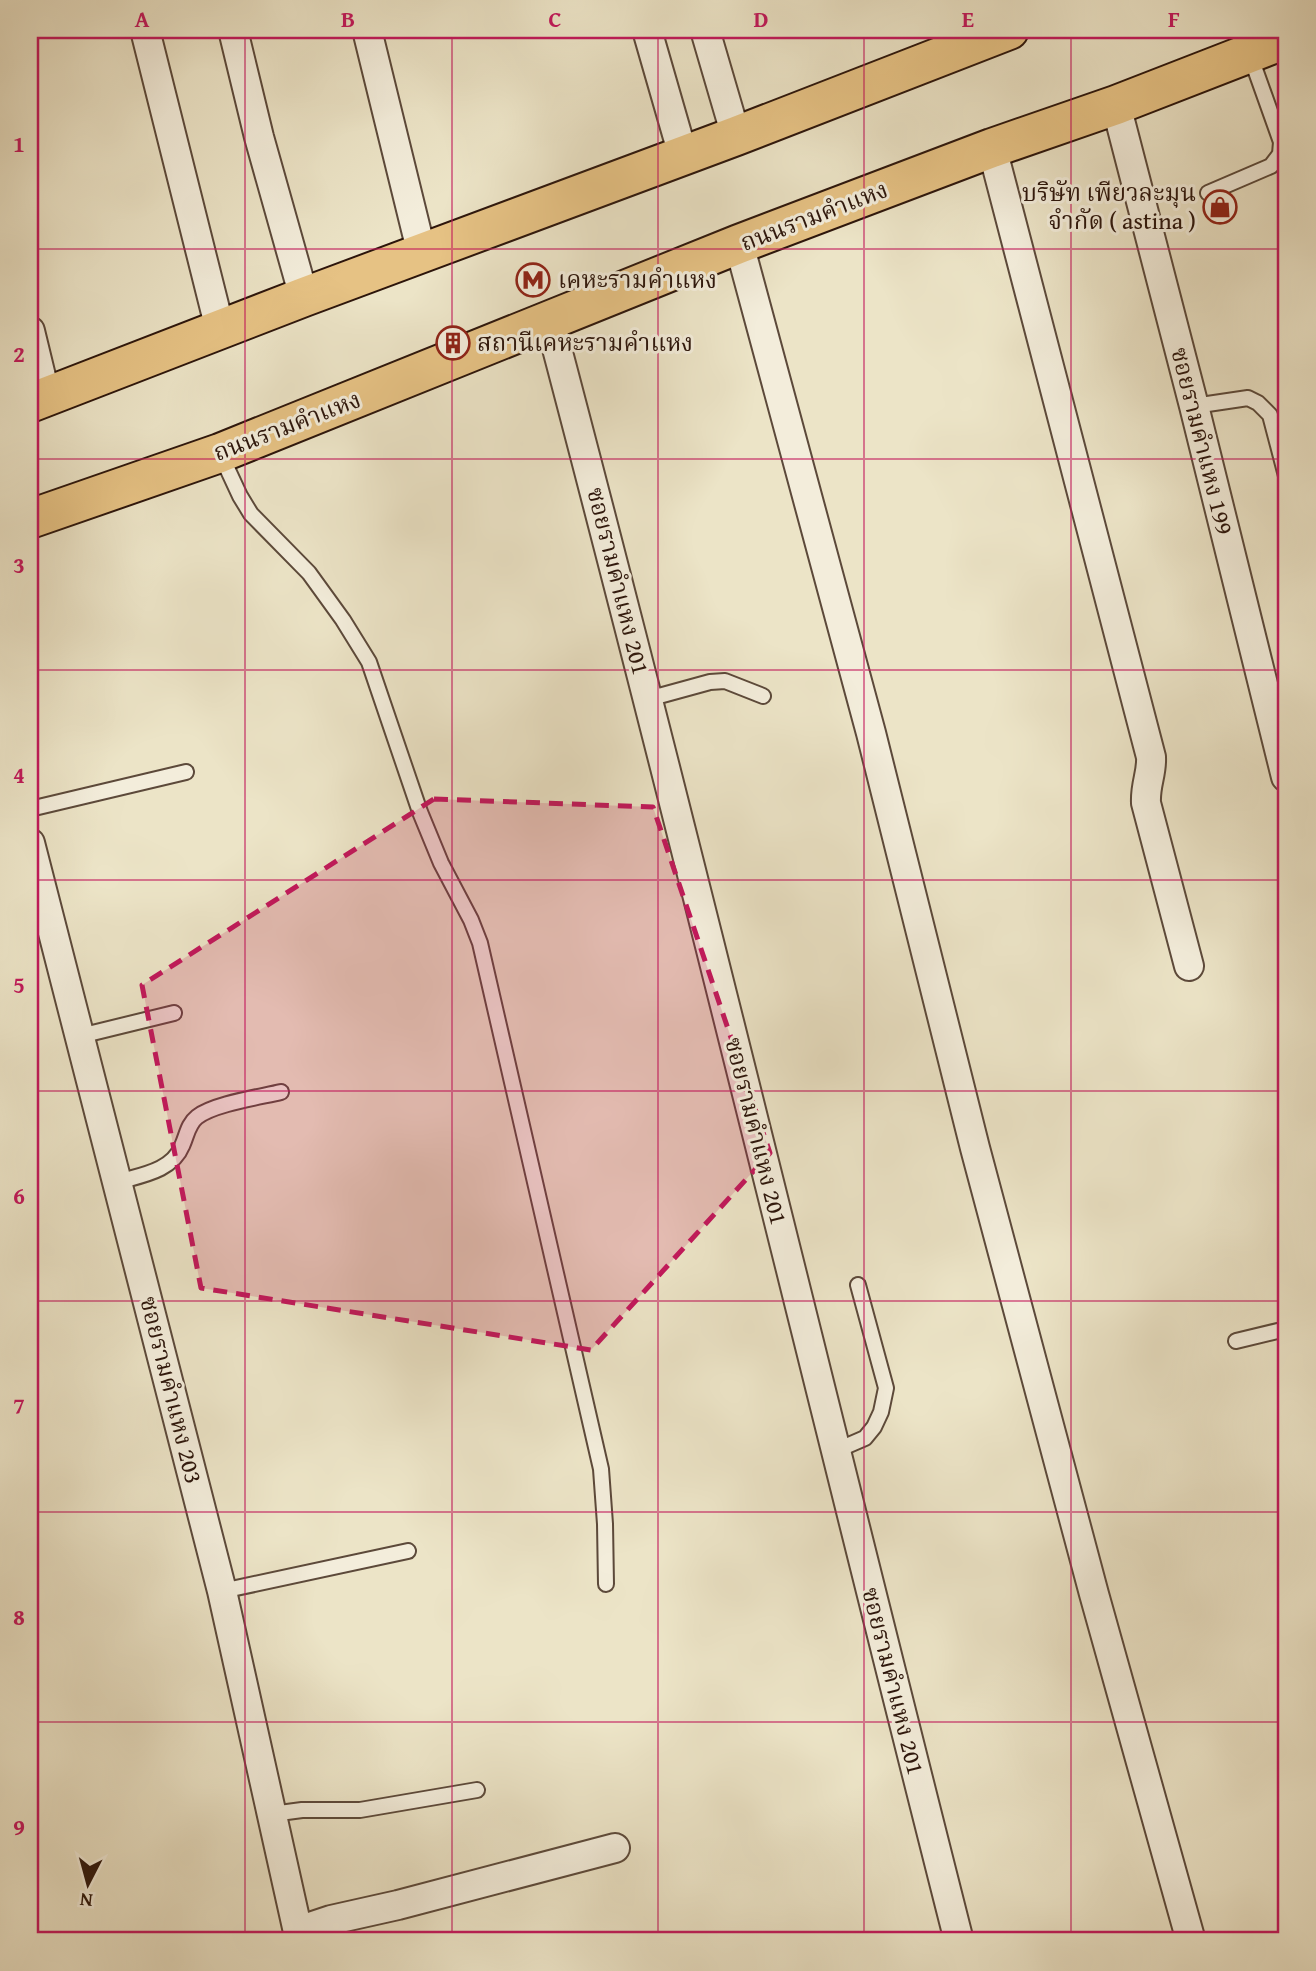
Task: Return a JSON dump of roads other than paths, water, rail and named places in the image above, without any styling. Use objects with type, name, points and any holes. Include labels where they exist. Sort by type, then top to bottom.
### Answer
[{"type":"main road","points":[[38,400],[1009,30]]},
{"type":"main road","name":"ถนนรามคำแหง","points":[[30,519],[220,453],[739,244],[992,148],[1116,105],[1286,39]]},
{"type":"street","points":[[145,30],[220,330]]},
{"type":"street","points":[[233,30],[259,137],[304,297]]},
{"type":"street","points":[[367,30],[422,254]]},
{"type":"street","points":[[648,30],[683,155]]},
{"type":"street","points":[[705,30],[736,136]]},
{"type":"street","name":"ซอยรามคำแหง 199","points":[[1116,105],[1286,777]]},
{"type":"street","points":[[992,148],[1151,757],[1152,770],[1146,782],[1146,803],[1189,966]]},
{"type":"street","points":[[739,244],[871,733],[975,1148],[1094,1594],[1191,1941]]},
{"type":"street","name":"ซอยรามคำแหง 201","points":[[550,321],[648,699],[959,1941]]},
{"type":"street","points":[[30,331],[38,400]]},
{"type":"street","name":"ซอยรามคำแหง 203","points":[[30,843],[222,1591],[299,1936]]},
{"type":"street","points":[[299,1936],[331,1920],[615,1848]]},
{"type":"lane","points":[[1208,193],[1271,166],[1280,154],[1281,142],[1250,53]]},
{"type":"lane","points":[[1194,407],[1248,398],[1258,403],[1270,415],[1286,476]]},
{"type":"lane","points":[[220,453],[251,514],[309,573],[369,662],[420,812],[480,943],[601,1469],[606,1584]]},
{"type":"lane","points":[[648,699],[710,682],[725,681],[763,696]]},
{"type":"lane","points":[[30,809],[186,772]]},
{"type":"lane","points":[[80,1036],[174,1013]]},
{"type":"lane","points":[[118,1182],[158,1170],[174,1160],[182,1148],[188,1127],[197,1117],[211,1109],[281,1092]]},
{"type":"lane","points":[[835,1451],[865,1438],[874,1427],[881,1412],[886,1388],[858,1284]]},
{"type":"lane","points":[[1236,1341],[1286,1329]]},
{"type":"lane","points":[[222,1591],[408,1551]]},
{"type":"lane","points":[[272,1814],[302,1810],[360,1810],[477,1790]]},
{"type":"place","name":"บริษัท เพียวละมุน จำกัด ( astina )","points":[[1220,207]]},
{"type":"place","name":"เคหะรามคำแหง","points":[[533,280]]},
{"type":"place","name":"สถานีเคหะรามคำแหง","points":[[453,343]]}]
